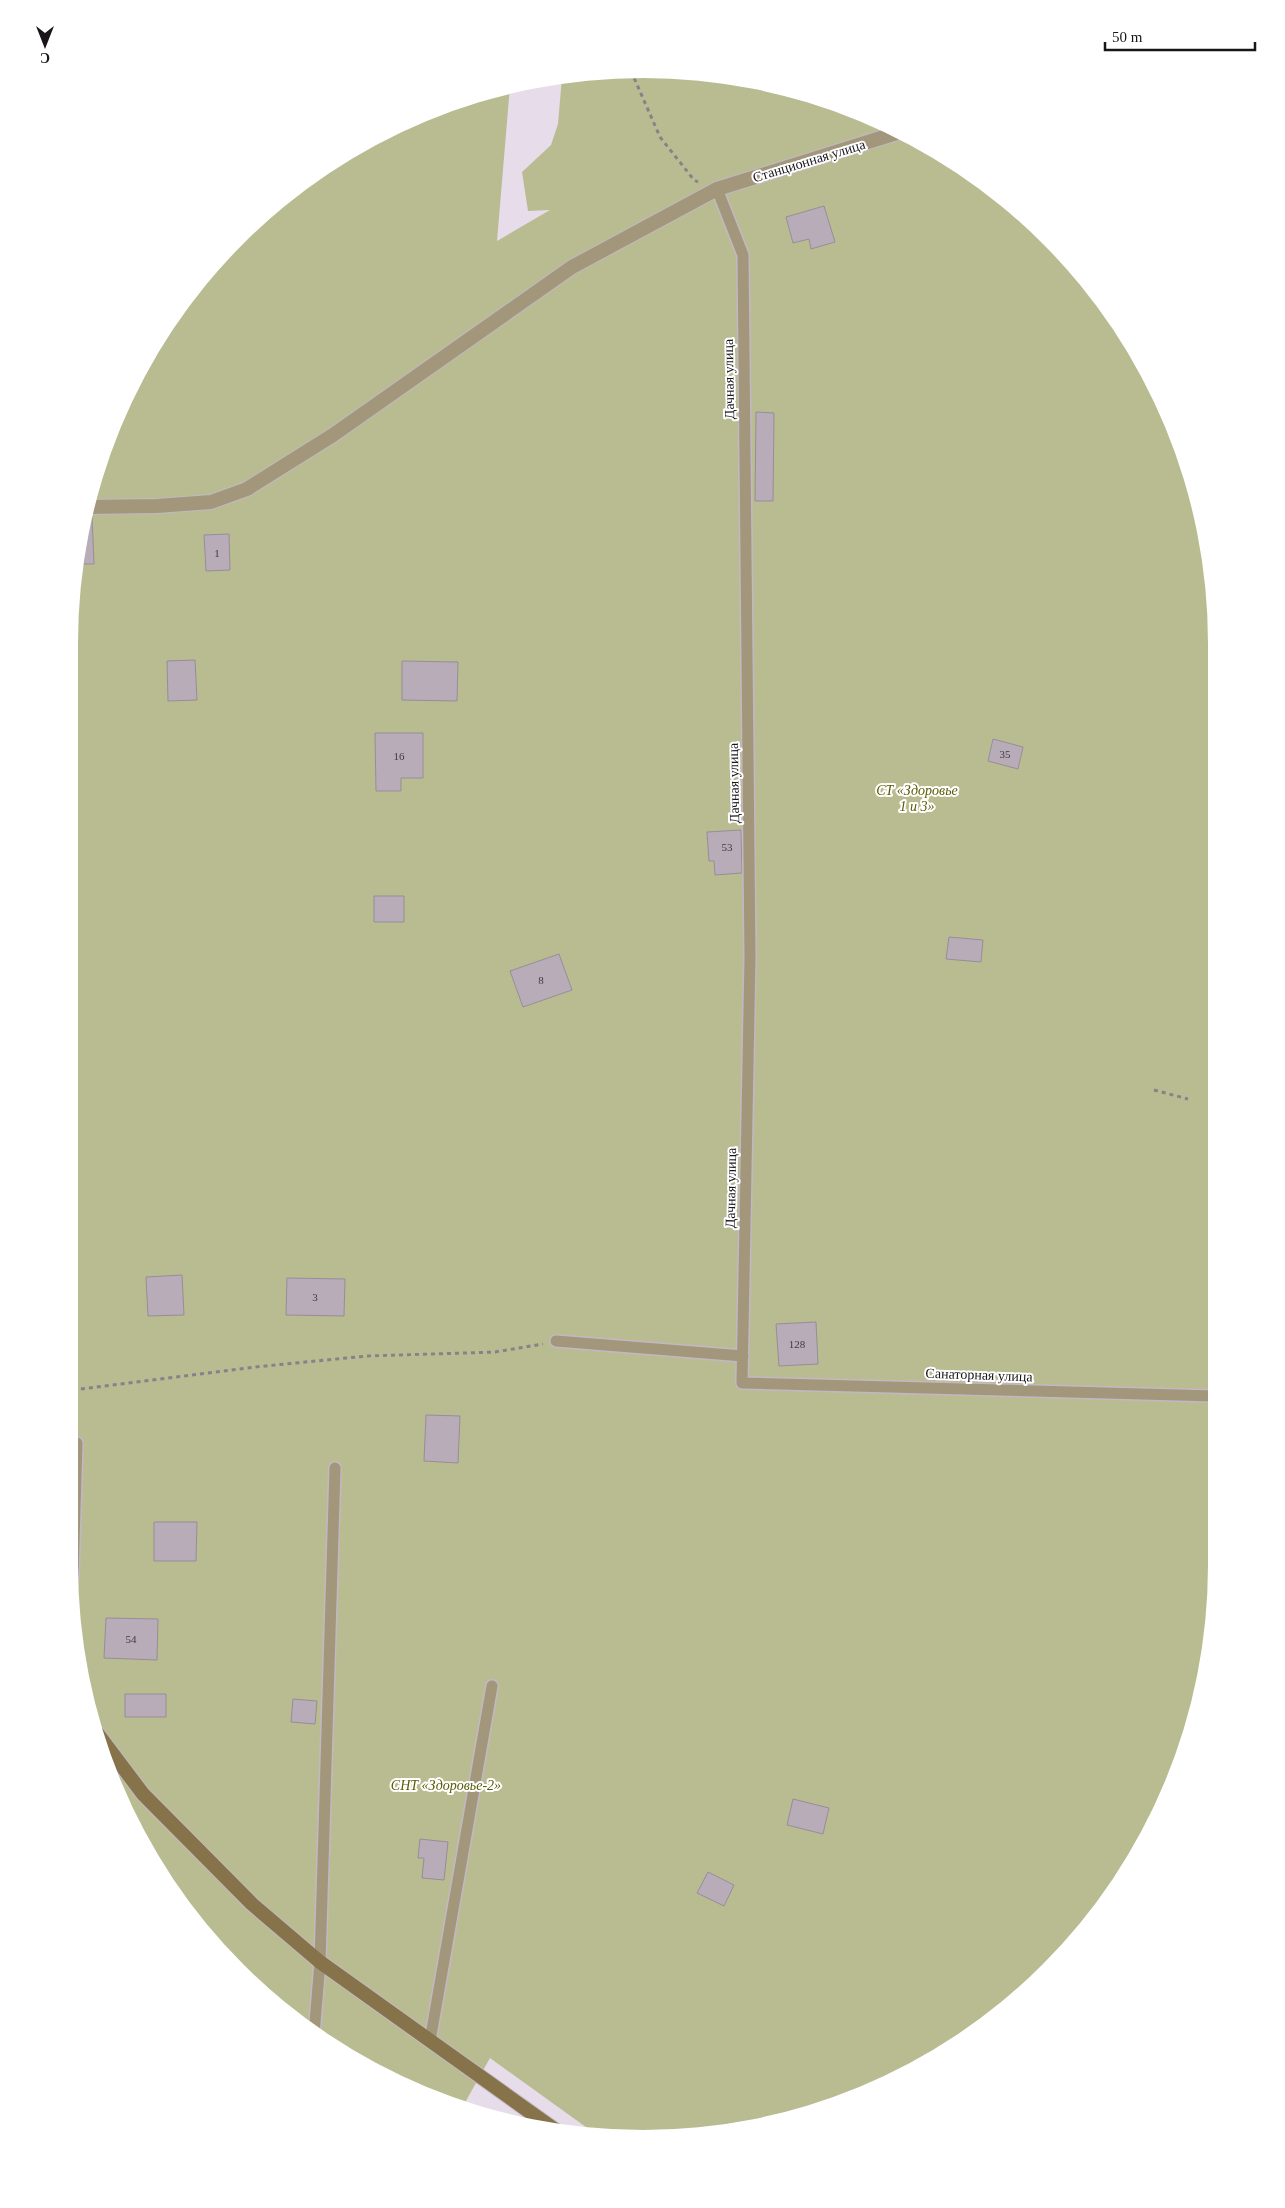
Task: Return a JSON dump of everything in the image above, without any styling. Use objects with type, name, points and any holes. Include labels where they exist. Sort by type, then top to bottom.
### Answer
[{"type":"main road","points":[[107,1746],[143,1794],[252,1904],[320,1962],[543,2122]]},
{"type":"street","name":"Станционная улица","points":[[94,507],[158,506],[211,502],[247,489],[333,435],[572,267],[717,189],[890,135]]},
{"type":"lane","name":"Дачная улица","points":[[717,189],[743,255],[750,957],[742,1383]]},
{"type":"lane","points":[[556,1341],[743,1356]]},
{"type":"lane","name":"Санаторная улица","points":[[742,1383],[1208,1396]]},
{"type":"lane","points":[[315,2025],[320,1962],[335,1468]]},
{"type":"lane","points":[[430,2041],[492,1686]]},
{"type":"lane","points":[[112,1760],[114,1756]]},
{"type":"path","points":[[634,78],[660,137],[694,180],[717,189]]},
{"type":"path","points":[[1154,1090],[1188,1099]]},
{"type":"path","points":[[78,1389],[255,1367],[367,1356],[496,1352],[556,1341]]},
{"type":"green space","points":[[642,78],[716,82],[753,88],[824,107],[892,136],[925,153],[986,194],[1042,243],[1067,270],[1091,299],[1132,360],[1149,393],[1178,461],[1197,532],[1206,606],[1208,642],[1208,1566],[1203,1639],[1197,1676],[1178,1747],[1149,1815],[1132,1848],[1091,1909],[1042,1965],[986,2014],[925,2055],[892,2072],[824,2101],[753,2120],[679,2129],[642,2130],[586,2127],[490,2058],[465,2102],[461,2101],[393,2072],[360,2055],[299,2014],[270,1990],[243,1965],[194,1909],[153,1848],[136,1815],[107,1747],[97,1712],[88,1676],[79,1602],[78,642],[82,569],[88,532],[107,461],[136,393],[153,360],[194,299],[243,243],[299,194],[360,153],[393,136],[461,107],[509,94],[497,241],[550,210],[528,211],[522,172],[551,145],[558,124],[561,83]]},
{"type":"building","points":[[824,206],[835,242],[811,249],[809,239],[793,243],[786,217]]},
{"type":"building","points":[[756,412],[774,413],[773,501],[755,501]]},
{"type":"building","points":[[92,517],[92,517],[94,564],[83,564]]},
{"type":"building","points":[[229,534],[230,570],[206,571],[204,535]]},
{"type":"building","points":[[195,660],[197,700],[168,701],[167,661]]},
{"type":"building","points":[[402,661],[458,662],[457,701],[402,700]]},
{"type":"building","points":[[375,733],[423,733],[423,778],[401,778],[401,791],[376,791]]},
{"type":"building","points":[[993,739],[1023,747],[1018,769],[988,761]]},
{"type":"building","points":[[741,830],[742,873],[715,875],[714,861],[709,861],[707,832]]},
{"type":"building","points":[[374,896],[404,896],[404,922],[374,922]]},
{"type":"building","points":[[949,937],[983,940],[981,962],[946,959]]},
{"type":"building","points":[[559,954],[572,990],[523,1007],[510,971]]},
{"type":"building","points":[[182,1275],[184,1315],[148,1316],[146,1277]]},
{"type":"building","points":[[287,1278],[345,1279],[344,1316],[286,1315]]},
{"type":"building","points":[[816,1322],[818,1364],[779,1366],[776,1324]]},
{"type":"building","points":[[426,1415],[460,1416],[458,1463],[424,1461]]},
{"type":"building","points":[[154,1522],[197,1522],[196,1561],[154,1561]]},
{"type":"building","points":[[106,1618],[158,1619],[157,1660],[104,1658]]},
{"type":"building","points":[[125,1694],[166,1694],[166,1717],[125,1717]]},
{"type":"building","points":[[293,1699],[317,1701],[315,1724],[291,1722]]},
{"type":"building","points":[[793,1799],[829,1808],[823,1834],[787,1825]]},
{"type":"building","points":[[420,1839],[448,1842],[444,1880],[422,1878],[424,1858],[418,1858]]},
{"type":"building","points":[[708,1872],[734,1885],[724,1906],[697,1893]]},
{"type":"park label","name":"СТ «Здоровье 1 и 3»","points":[[917,798]]},
{"type":"park label","name":"СНТ «Здоровье-2»","points":[[446,1785]]}]
